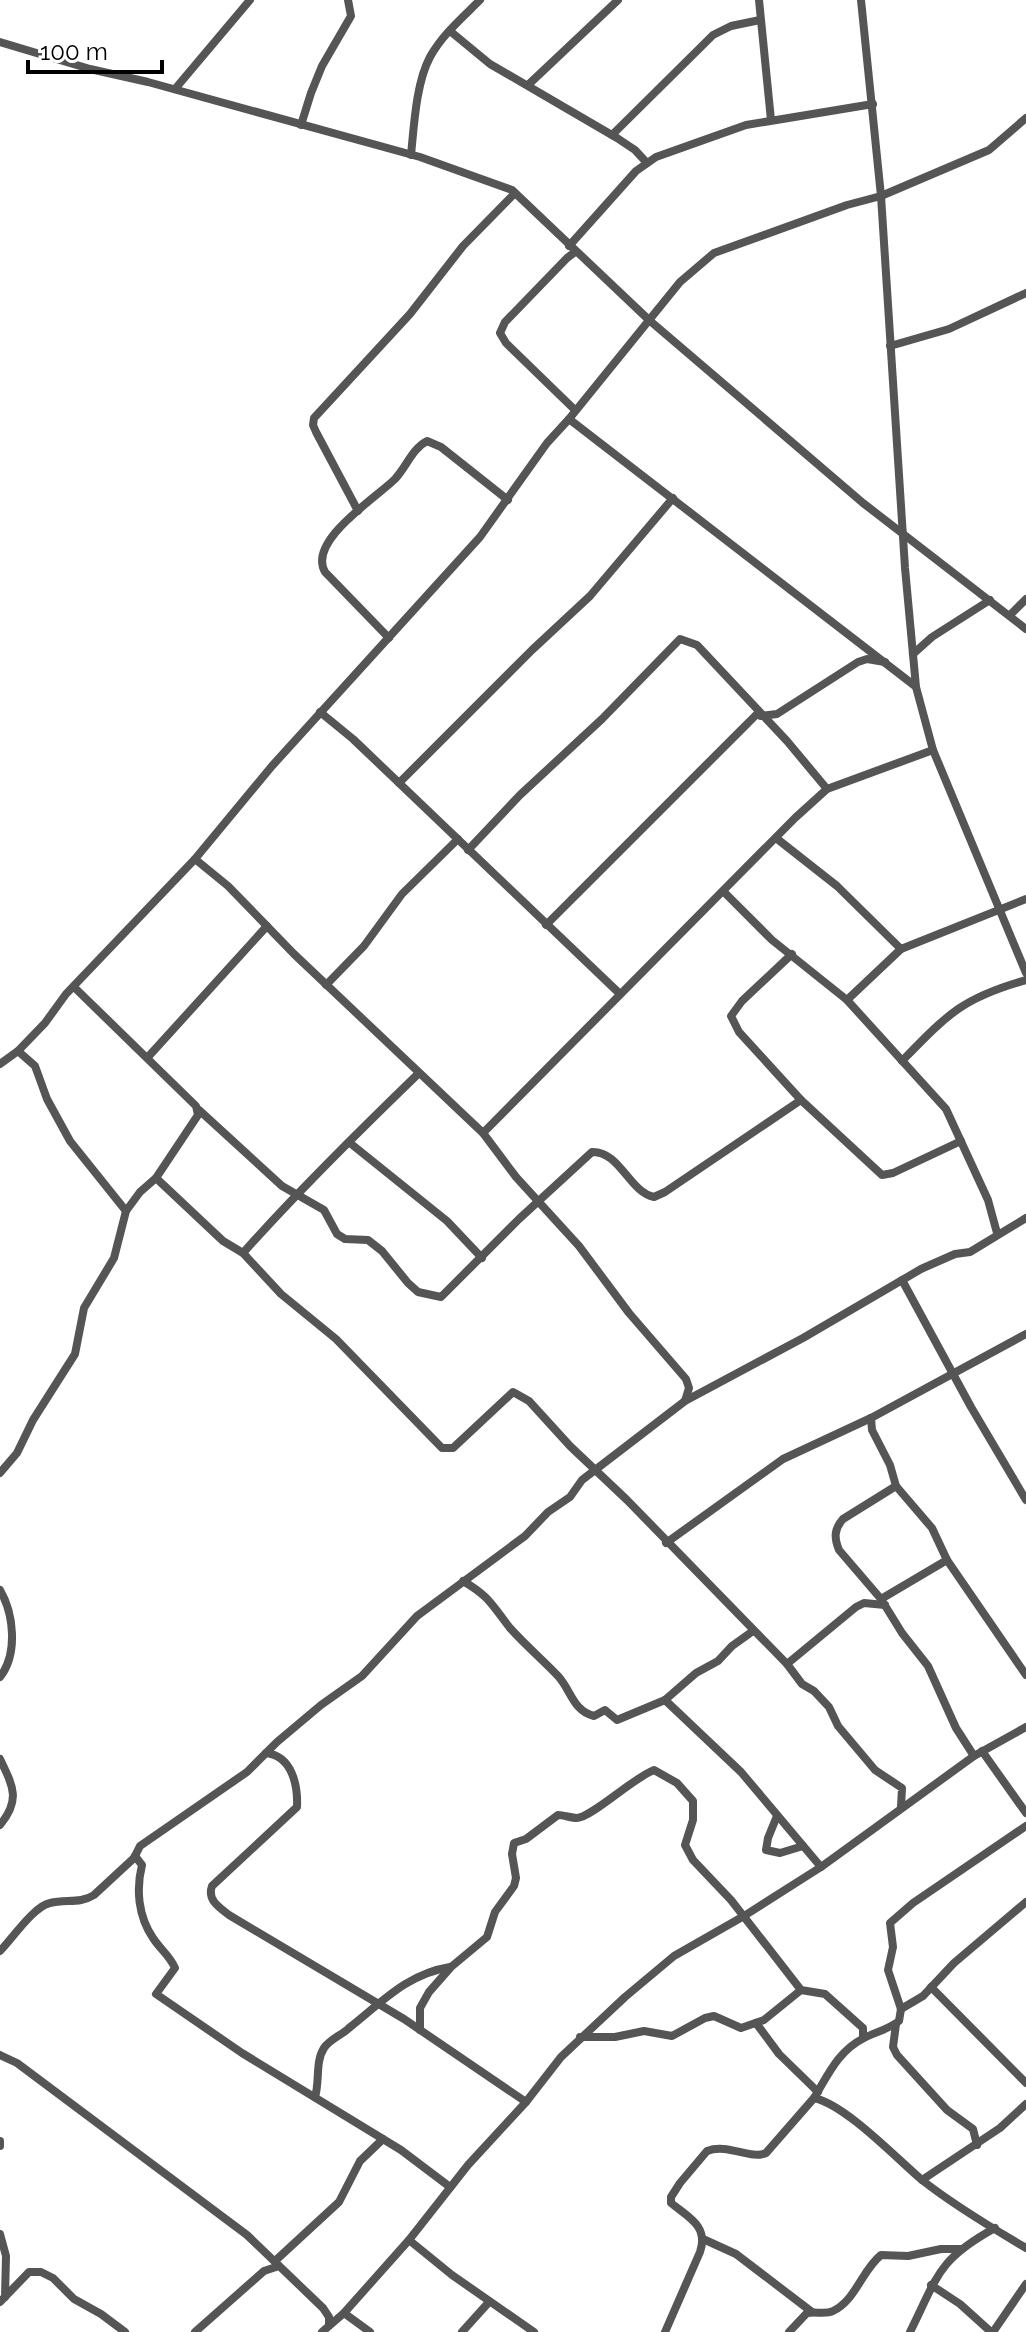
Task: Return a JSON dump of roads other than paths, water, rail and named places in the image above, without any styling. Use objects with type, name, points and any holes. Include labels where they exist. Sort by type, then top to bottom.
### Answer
[{"type":"street","points":[[175,89],[250,0]]},
{"type":"street","points":[[301,125],[322,66],[351,16],[348,0]]},
{"type":"street","points":[[411,155],[415,108],[428,61],[450,31],[480,0]]},
{"type":"street","points":[[528,85],[618,0]]},
{"type":"street","points":[[759,0],[771,120]]},
{"type":"street","points":[[861,0],[881,196],[916,687],[933,750],[1026,973]]},
{"type":"street","points":[[612,135],[713,35],[731,26],[760,20]]},
{"type":"street","points":[[450,31],[490,64],[612,135],[635,150],[647,163]]},
{"type":"street","points":[[0,42],[411,155],[495,183],[515,193],[649,320],[903,536],[1026,629]]},
{"type":"street","points":[[575,410],[506,343],[500,333],[512,315],[567,258],[619,188],[647,163],[746,125],[873,104]]},
{"type":"street","points":[[0,1064],[18,1051],[195,859],[272,766],[480,537],[547,443],[680,282],[714,253],[847,205],[881,196],[989,150],[1026,118]]},
{"type":"street","points":[[358,511],[316,432],[314,418],[410,314],[463,246],[515,193]]},
{"type":"street","points":[[890,346],[949,329],[1026,293]]},
{"type":"street","points":[[569,419],[916,687]]},
{"type":"street","points":[[389,638],[321,566],[321,555],[326,544],[393,481],[420,445],[427,441],[441,447],[508,500]]},
{"type":"street","points":[[399,783],[513,668],[590,596],[673,498]]},
{"type":"street","points":[[1010,615],[1026,599]]},
{"type":"street","points":[[913,654],[932,637],[990,600]]},
{"type":"street","points":[[468,850],[680,639],[697,645],[787,741],[827,789]]},
{"type":"street","points":[[546,925],[759,714],[777,714],[858,662],[867,659],[885,662]]},
{"type":"street","points":[[320,712],[353,739],[620,994]]},
{"type":"street","points":[[483,1133],[827,789],[933,750]]},
{"type":"street","points":[[776,838],[837,886],[901,949]]},
{"type":"street","points":[[326,985],[364,946],[402,894],[458,839]]},
{"type":"street","points":[[195,859],[228,886],[326,985],[483,1133],[686,1379],[689,1388],[685,1401]]},
{"type":"street","points":[[724,892],[772,940],[847,1000],[946,1109],[988,1200],[997,1233]]},
{"type":"street","points":[[847,1000],[901,949],[1026,899]]},
{"type":"street","points":[[148,1057],[267,926]]},
{"type":"street","points":[[792,954],[742,1001],[731,1016],[739,1032],[801,1100],[823,1116],[882,1175],[893,1173],[961,1141]]},
{"type":"street","points":[[902,1061],[960,1006],[990,990],[1026,980]]},
{"type":"street","points":[[74,987],[199,1110],[282,1186],[324,1210],[337,1234],[345,1239],[371,1242],[418,1292],[441,1297],[537,1201],[595,1151],[609,1157],[645,1195],[659,1196],[801,1100]]},
{"type":"street","points":[[18,1051],[35,1066],[54,1113],[70,1141],[126,1211]]},
{"type":"street","points":[[243,1253],[296,1193],[418,1074]]},
{"type":"street","points":[[0,1473],[17,1453],[33,1420],[75,1354],[84,1308],[114,1258],[126,1211],[140,1192],[156,1178],[196,1120],[199,1110]]},
{"type":"street","points":[[350,1143],[447,1221],[482,1258]]},
{"type":"street","points":[[156,1178],[223,1241],[243,1253],[281,1294],[362,1364],[442,1448],[453,1448],[515,1392],[529,1401],[787,1664],[802,1684],[814,1691],[829,1707],[838,1726],[875,1770],[902,1788],[901,1807]]},
{"type":"street","points":[[0,1951],[41,1907],[52,1902],[87,1900],[135,1856],[140,1846],[238,1779],[321,1705],[362,1676],[417,1616],[525,1536],[548,1512],[570,1497],[582,1480],[685,1401],[803,1338],[902,1280],[955,1254],[970,1252],[1026,1218]]},
{"type":"street","points":[[902,1280],[1026,1500]]},
{"type":"street","points":[[666,1543],[783,1459],[871,1418],[1026,1334]]},
{"type":"street","points":[[871,1418],[872,1430],[890,1465],[896,1486],[932,1528],[947,1560],[1026,1675]]},
{"type":"street","points":[[896,1486],[855,1510],[838,1525],[835,1536],[839,1550],[883,1602],[928,1666],[956,1728],[1026,1813]]},
{"type":"street","points":[[787,1664],[844,1615],[864,1603],[883,1602],[947,1560]]},
{"type":"street","points":[[463,1581],[484,1593],[511,1629],[560,1678],[571,1699],[592,1716],[608,1711],[617,1720],[665,1700],[753,1631]]},
{"type":"street","points":[[864,1603],[872,1588]]},
{"type":"street","points":[[0,1590],[10,1616],[11,1643],[10,1662],[0,1677]]},
{"type":"street","points":[[665,1700],[731,1762],[821,1867]]},
{"type":"street","points":[[326,2329],[409,2240],[561,2057],[674,1956],[821,1867],[978,1754],[1026,1727]]},
{"type":"street","points":[[266,1753],[279,1756],[287,1764],[293,1777],[297,1807],[212,1886],[210,1895],[213,1902],[229,1915],[420,2030],[526,2102]]},
{"type":"street","points":[[0,1759],[14,1796],[12,1812],[0,1825]]},
{"type":"street","points":[[420,2030],[420,2008],[429,1992],[491,1931],[495,1912],[516,1882],[512,1854],[514,1843],[526,1839],[558,1815],[584,1816],[625,1785],[654,1770],[677,1783],[693,1801],[694,1814],[686,1850],[699,1868],[744,1916],[801,1990],[831,1998],[863,2028],[863,2038]]},
{"type":"street","points":[[777,1816],[766,1850],[780,1853],[803,1846]]},
{"type":"street","points":[[977,2145],[973,2129],[947,2110],[893,2047],[901,2009],[888,1970],[893,1947],[890,1923],[913,1903],[1026,1826]]},
{"type":"street","points":[[135,1856],[142,1865],[138,1889],[141,1910],[151,1936],[175,1968],[156,1994],[242,2053],[383,2139],[450,2187]]},
{"type":"street","points":[[901,2009],[923,1996],[954,1963],[1026,1902]]},
{"type":"street","points":[[315,2097],[324,2048],[377,2003],[422,1973],[451,1967]]},
{"type":"street","points":[[931,1987],[1026,2083]]},
{"type":"street","points":[[580,2037],[615,2037],[644,2031],[672,2036],[714,2016],[740,2028],[772,2014],[801,1990]]},
{"type":"street","points":[[756,2023],[816,2095],[850,2118],[922,2180],[1026,2248]]},
{"type":"street","points":[[665,2332],[703,2239],[697,2223],[670,2201],[685,2175],[704,2153],[715,2148],[759,2156],[766,2153],[816,2095],[839,2057],[863,2038],[896,2024]]},
{"type":"street","points":[[0,2055],[17,2063],[228,2220],[327,2312],[326,2329]]},
{"type":"street","points":[[922,2180],[977,2145],[1026,2104]]},
{"type":"street","points":[[195,2332],[264,2271],[277,2264],[339,2202],[360,2161],[383,2139]]},
{"type":"street","points":[[910,2332],[944,2264],[961,2249],[995,2228]]},
{"type":"street","points":[[0,2234],[6,2256],[2,2299]]},
{"type":"street","points":[[703,2239],[736,2254],[812,2312]]},
{"type":"street","points":[[409,2240],[489,2302],[534,2332]]},
{"type":"street","points":[[789,2332],[805,2315],[837,2309],[855,2291],[881,2255],[908,2256],[941,2249],[961,2249]]},
{"type":"street","points":[[2,2299],[29,2272],[41,2272],[53,2278],[74,2299],[125,2332]]},
{"type":"street","points":[[931,2285],[960,2304],[992,2332],[1026,2284]]},
{"type":"street","points":[[462,2332],[489,2302]]},
{"type":"street","points":[[344,2313],[370,2332]]}]
